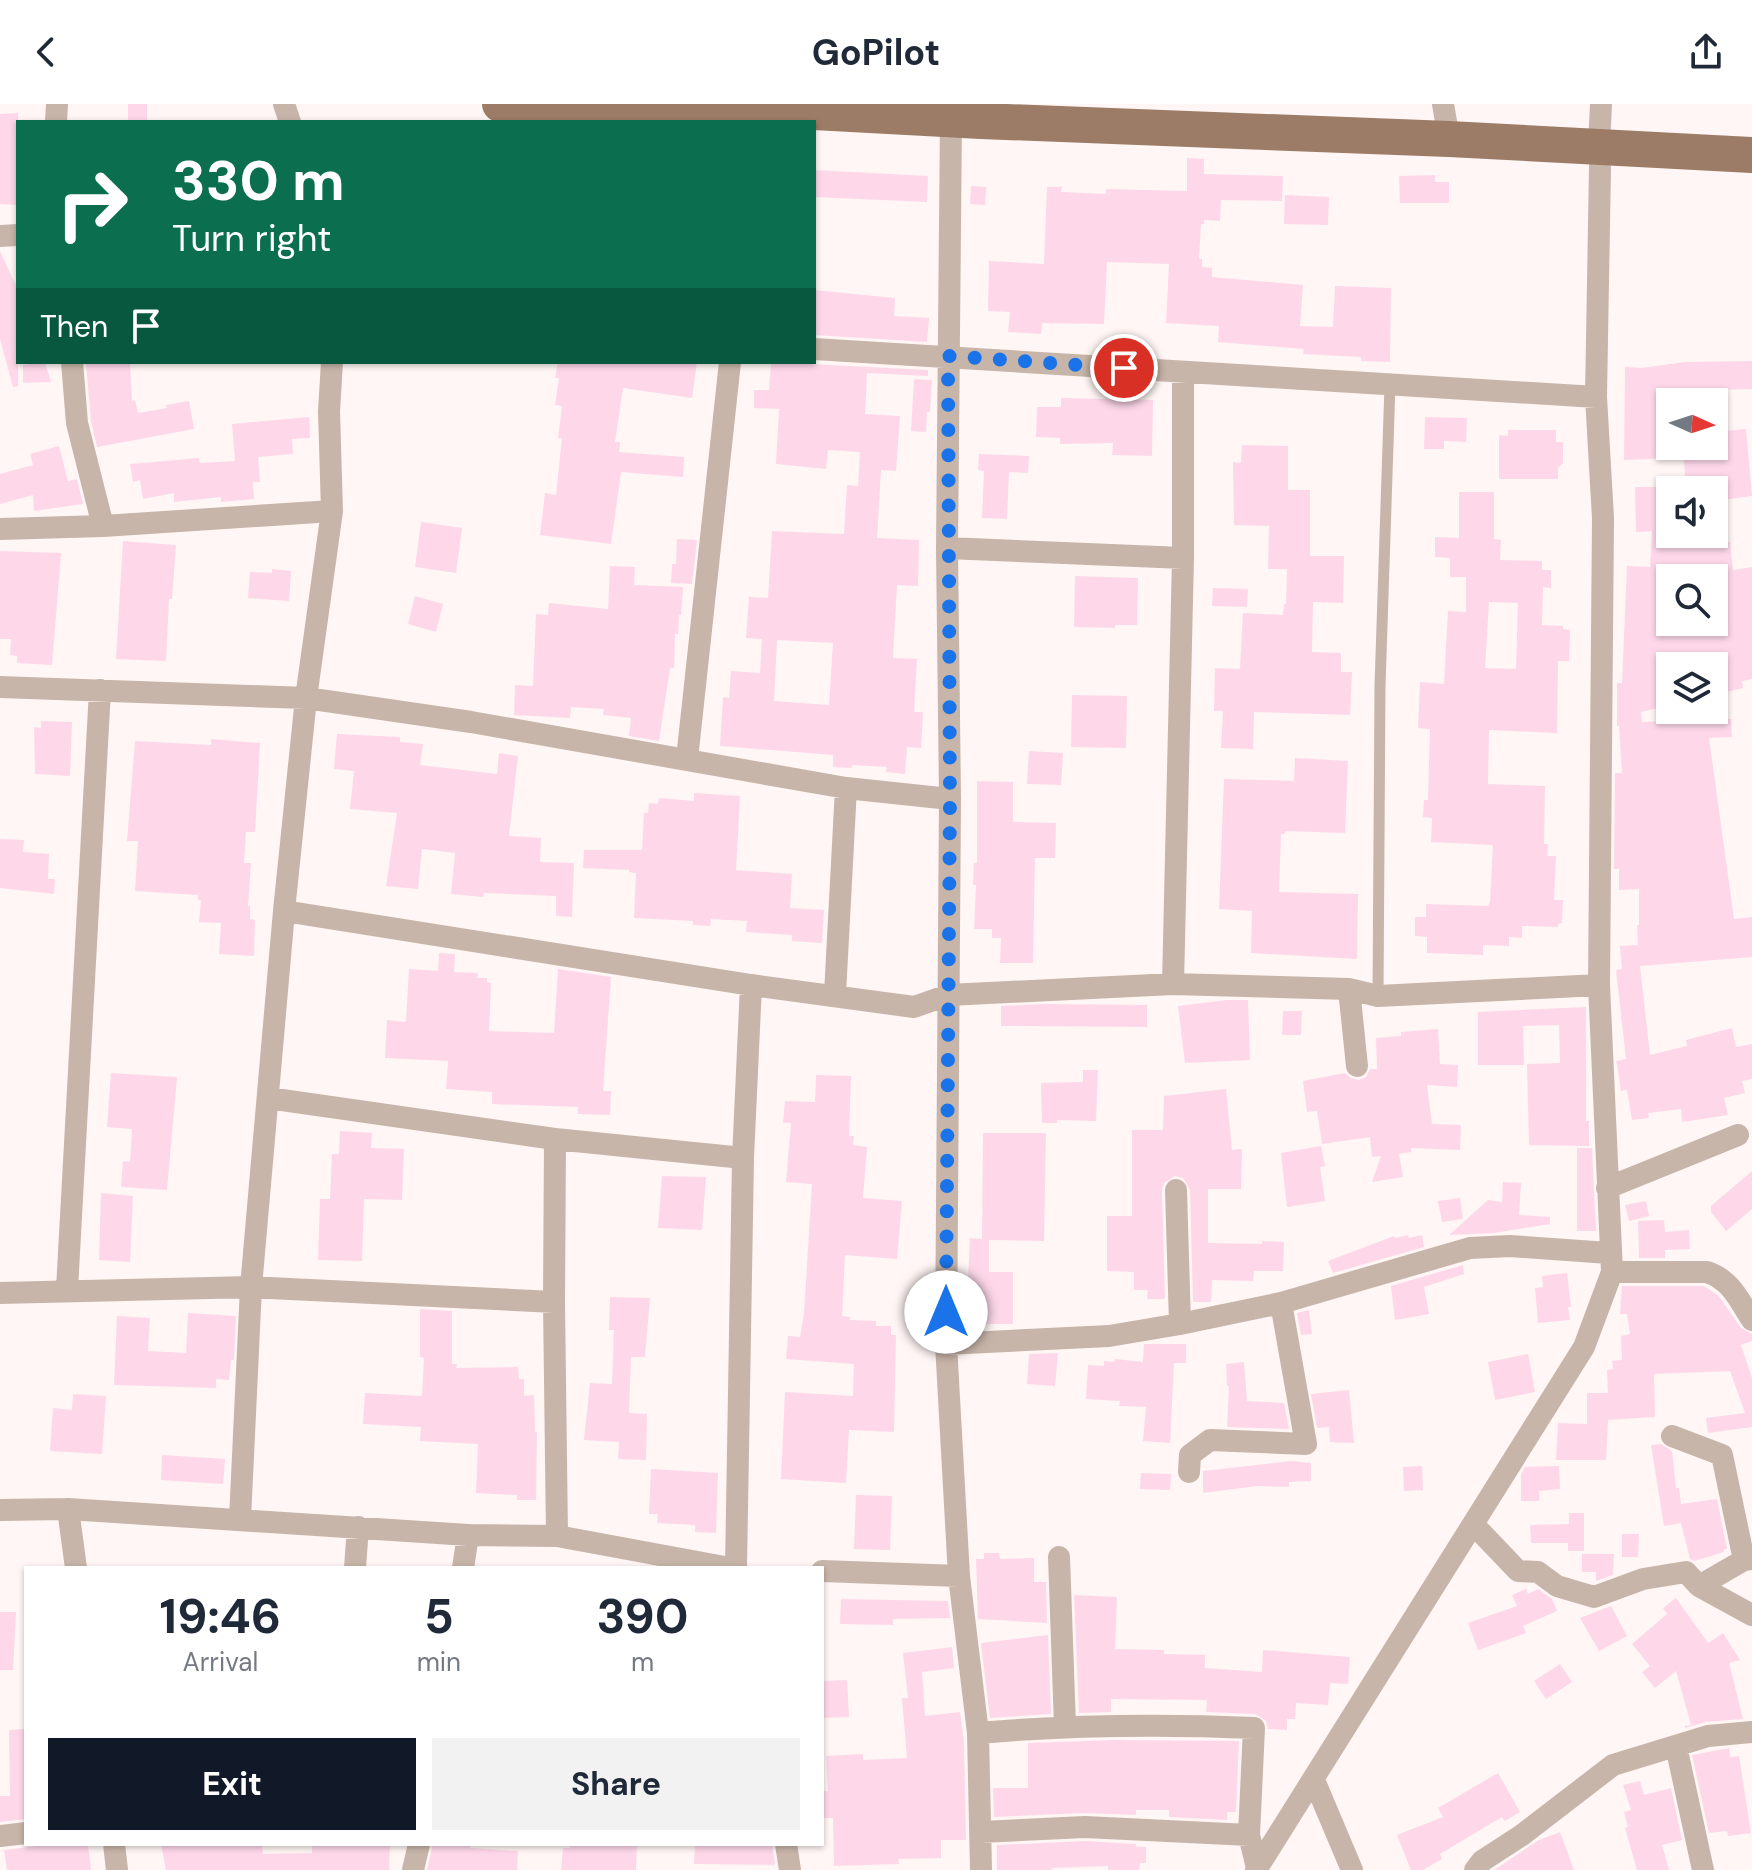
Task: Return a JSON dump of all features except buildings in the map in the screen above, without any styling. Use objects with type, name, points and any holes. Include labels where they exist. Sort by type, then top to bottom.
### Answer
[{"type":"main road","points":[[500,104],[635,120]]},
{"type":"main road","points":[[668,104],[950,129],[1450,162],[1600,156],[1752,155]]},
{"type":"main road","points":[[816,133],[1084,126],[1449,139],[1600,156],[1752,178]]},
{"type":"street","points":[[1443,104],[1449,139]]},
{"type":"street","points":[[1256,1869],[1584,1347],[1611,1262],[1599,985],[1603,518],[1596,397],[1601,104]]},
{"type":"street","points":[[950,129],[946,1344],[959,1576],[978,1733],[981,1870]]},
{"type":"street","points":[[816,349],[1596,397]]},
{"type":"street","points":[[72,364],[77,423],[103,526]]},
{"type":"street","points":[[240,1519],[251,1287],[284,911],[306,698],[332,511],[329,411],[332,364]]},
{"type":"street","points":[[687,759],[730,364]]},
{"type":"street","points":[[1173,984],[1183,558],[1183,372]]},
{"type":"street","points":[[0,529],[103,526],[332,511]]},
{"type":"street","points":[[947,548],[1183,558]]},
{"type":"street","points":[[0,687],[306,698],[471,722],[846,788],[950,799]]},
{"type":"street","points":[[67,1289],[100,690]]},
{"type":"street","points":[[835,994],[846,788]]},
{"type":"street","points":[[284,911],[751,985],[914,1007],[948,995],[1173,984],[1349,989],[1378,996],[1599,985]]},
{"type":"street","points":[[733,1566],[743,1158],[751,985]]},
{"type":"street","points":[[1349,989],[1357,1066]]},
{"type":"street","points":[[268,1098],[555,1139],[743,1158]]},
{"type":"street","points":[[1607,1188],[1738,1135]]},
{"type":"street","points":[[555,1139],[557,1536]]},
{"type":"street","points":[[1176,1190],[1180,1324]]},
{"type":"street","points":[[946,1344],[1109,1336],[1180,1324],[1281,1303],[1470,1248],[1510,1246],[1611,1262],[1707,1272],[1728,1283],[1752,1320]]},
{"type":"street","points":[[0,1293],[251,1287],[554,1302]]},
{"type":"street","points":[[1189,1472],[1190,1455],[1210,1440],[1306,1444],[1281,1303]]},
{"type":"street","points":[[1672,1436],[1722,1455],[1748,1560],[1699,1586]]},
{"type":"street","points":[[0,1510],[68,1509],[468,1535],[557,1536],[711,1566]]},
{"type":"street","points":[[68,1509],[76,1566]]},
{"type":"street","points":[[1473,1524],[1518,1571],[1538,1572],[1557,1586],[1594,1597],[1643,1579],[1686,1572],[1699,1586],[1752,1615]]},
{"type":"street","points":[[355,1566],[358,1527]]},
{"type":"street","points":[[463,1566],[468,1535]]},
{"type":"street","points":[[1059,1557],[1065,1726]]},
{"type":"street","points":[[824,1571],[959,1576]]},
{"type":"street","points":[[978,1733],[1065,1726],[1254,1728],[1249,1835],[1256,1869]]},
{"type":"street","points":[[1475,1870],[1482,1861],[1522,1835],[1613,1765],[1708,1736],[1752,1732]]},
{"type":"street","points":[[1676,1746],[1703,1870]]},
{"type":"street","points":[[1314,1780],[1352,1870]]},
{"type":"street","points":[[981,1832],[1085,1827],[1249,1835]]},
{"type":"street","points":[[0,1836],[24,1833]]},
{"type":"street","points":[[114,1846],[117,1870]]},
{"type":"street","points":[[413,1870],[419,1846]]},
{"type":"street","points":[[786,1846],[790,1870]]},
{"type":"lane","points":[[1378,996],[1380,686],[1390,385]]},
{"type":"route","points":[[946,1312],[950,799],[948,356],[1124,368]]}]
